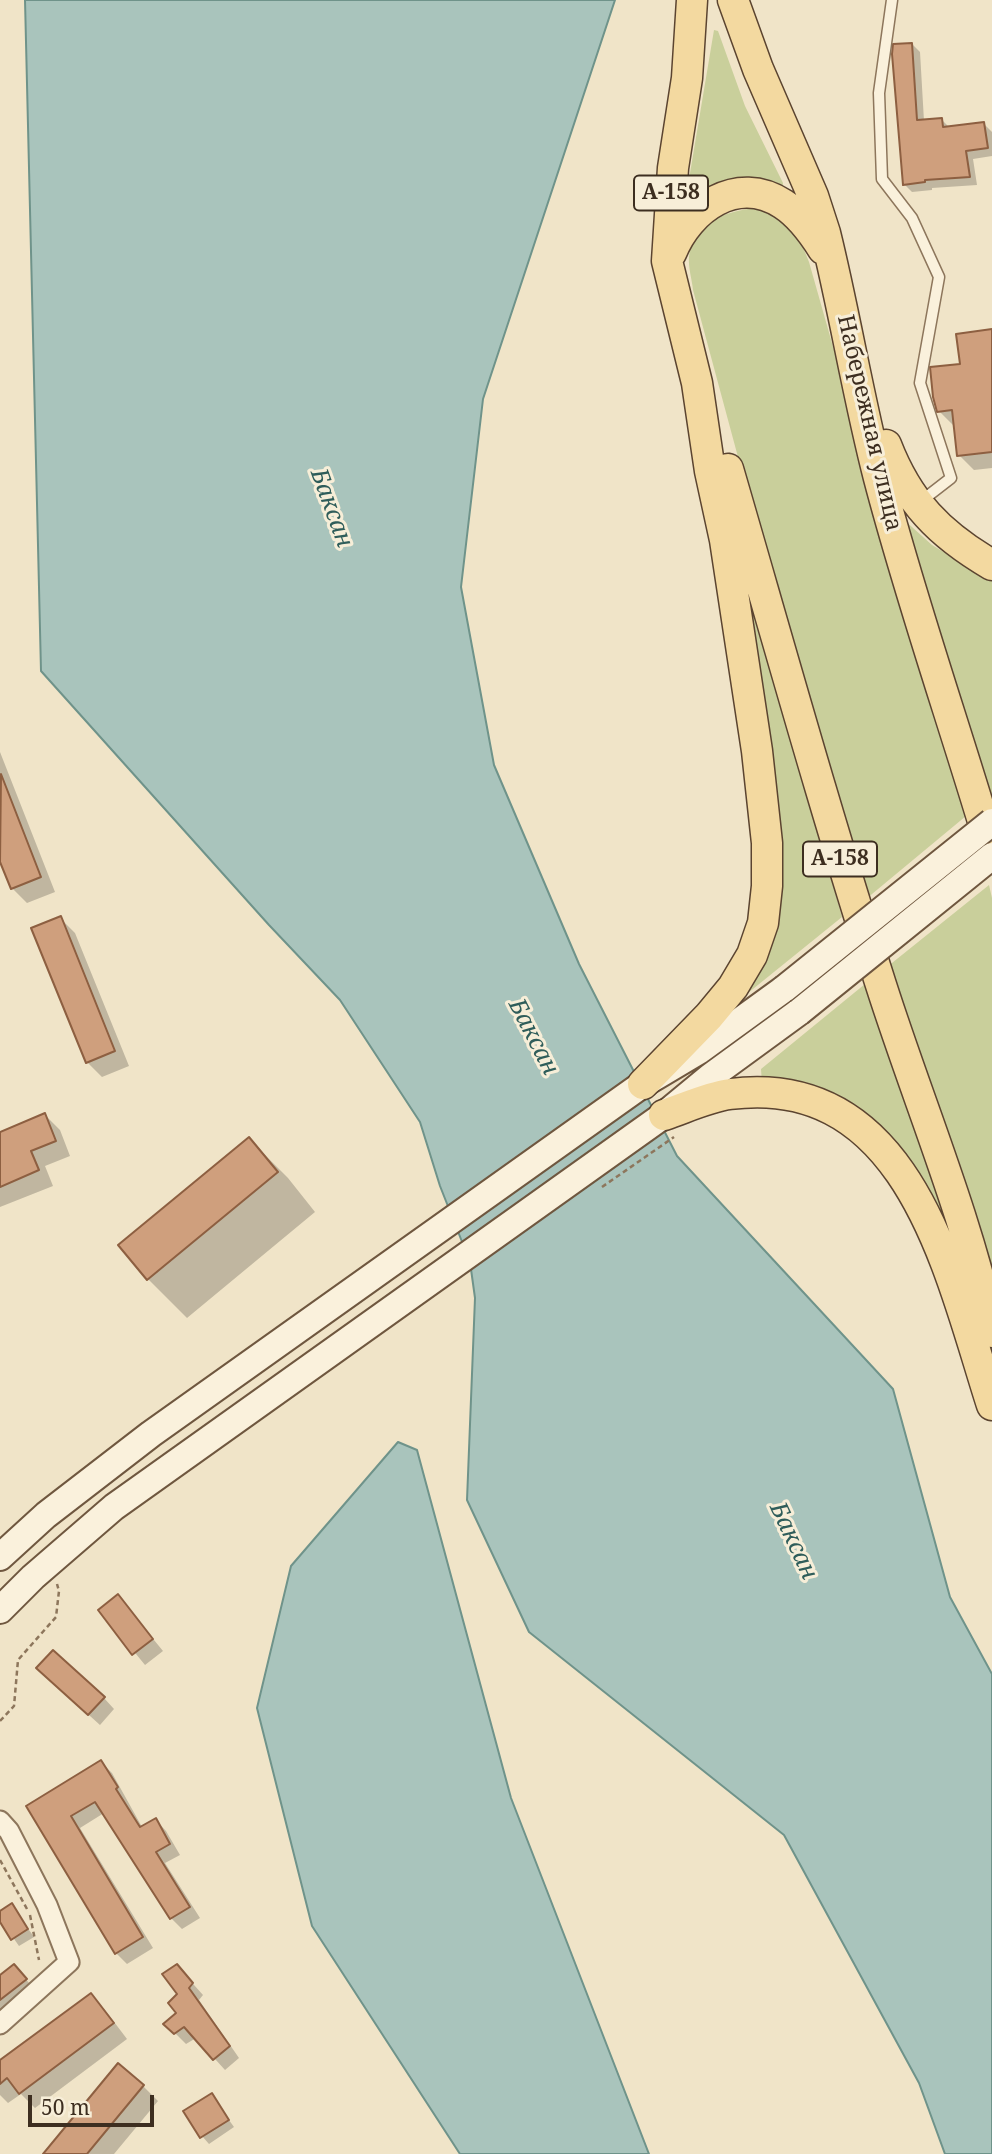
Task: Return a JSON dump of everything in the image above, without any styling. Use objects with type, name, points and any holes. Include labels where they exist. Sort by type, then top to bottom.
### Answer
[{"type":"main road","name":"А-158","points":[[692,0],[687,78],[673,168],[667,261],[696,383],[727,466],[840,858],[885,999],[950,1180],[982,1287],[992,1332]]},
{"type":"main road","name":"Набережная улица","points":[[733,0],[758,69],[813,196],[834,268],[878,475],[992,853]]},
{"type":"main road","points":[[667,261],[677,237],[689,220],[723,197],[743,193],[766,196],[791,211],[817,239],[834,268]]},
{"type":"main road","points":[[855,366],[901,480],[916,504],[943,531],[972,554],[992,565]]},
{"type":"main road","points":[[643,1084],[709,1016],[733,986],[752,955],[763,923],[768,886],[767,843],[757,751],[725,540],[710,471],[696,383]]},
{"type":"main road","points":[[0,1557],[46,1515],[151,1434],[643,1084],[700,1050],[784,989],[992,822]]},
{"type":"main road","points":[[0,1611],[74,1540],[124,1500],[664,1115],[710,1077],[799,1012],[992,853]]},
{"type":"main road","points":[[664,1115],[727,1094],[773,1093],[808,1100],[835,1112],[862,1129],[887,1153],[922,1207],[959,1300],[992,1405]]},
{"type":"street","points":[[0,2024],[69,1962],[47,1905],[3,1829]]},
{"type":"lane","points":[[892,0],[879,93],[882,178],[912,218],[939,277],[920,383],[951,478],[916,504]]},
{"type":"path","points":[[0,1721],[14,1706],[18,1660],[56,1617],[59,1591],[55,1580]]},
{"type":"path","points":[[0,1860],[30,1915],[39,1960]]},
{"type":"green space","points":[[714,30],[718,31],[745,106],[783,183],[783,188],[687,204],[686,197]]},
{"type":"green space","points":[[753,208],[775,216],[790,226],[800,240],[809,262],[966,816],[866,899],[759,535],[690,274],[691,245],[703,227],[721,216]]},
{"type":"green space","points":[[902,518],[932,545],[992,581],[990,798]]},
{"type":"green space","points":[[734,537],[842,917],[748,993],[742,989],[773,925]]},
{"type":"green space","points":[[989,885],[992,898],[992,1278],[887,967]]},
{"type":"green space","points":[[865,984],[958,1248],[910,1167],[762,1083],[761,1069]]},
{"type":"water","name":"Баксан","points":[[25,0],[615,0],[483,399],[461,587],[494,765],[579,964],[677,1156],[893,1389],[950,1597],[992,1674],[992,2154],[945,2154],[919,2083],[784,1835],[529,1632],[467,1500],[475,1298],[470,1262],[440,1186],[420,1122],[340,1000],[269,925],[41,671]]},
{"type":"water","points":[[398,1442],[417,1450],[511,1798],[649,2154],[460,2154],[312,1926],[257,1708],[291,1566]]},
{"type":"building","points":[[912,43],[917,120],[942,118],[943,127],[984,122],[988,148],[966,151],[970,177],[925,180],[903,185],[892,54],[893,44]]},
{"type":"building","points":[[992,329],[992,452],[957,456],[952,410],[937,412],[930,367],[960,364],[956,334]]},
{"type":"building","points":[[1,774],[41,877],[11,889],[0,862]]},
{"type":"building","points":[[61,916],[115,1051],[86,1063],[31,928]]},
{"type":"building","points":[[45,1113],[56,1141],[31,1151],[39,1170],[0,1187],[0,1132]]},
{"type":"building","points":[[249,1137],[278,1172],[147,1280],[118,1245]]},
{"type":"building","points":[[118,1594],[153,1639],[132,1655],[98,1610]]},
{"type":"building","points":[[53,1650],[105,1697],[88,1715],[36,1668]]},
{"type":"building","points":[[101,1760],[140,1827],[156,1818],[170,1844],[156,1852],[190,1907],[170,1919],[95,1802],[71,1816],[143,1937],[115,1954],[26,1806]]},
{"type":"building","points":[[12,1903],[28,1929],[11,1940],[0,1922],[0,1911]]},
{"type":"building","points":[[14,1964],[27,1979],[0,2000],[0,1975]]},
{"type":"building","points":[[177,1964],[193,1983],[189,1988],[230,2046],[213,2060],[184,2027],[174,2034],[163,2024],[176,2013],[168,2003],[177,1994],[162,1974]]},
{"type":"building","points":[[91,1993],[114,2023],[19,2094],[7,2078],[0,2084],[0,2060]]},
{"type":"building","points":[[118,2063],[144,2085],[87,2154],[43,2154]]},
{"type":"building","points":[[212,2093],[229,2120],[200,2138],[183,2111]]}]
